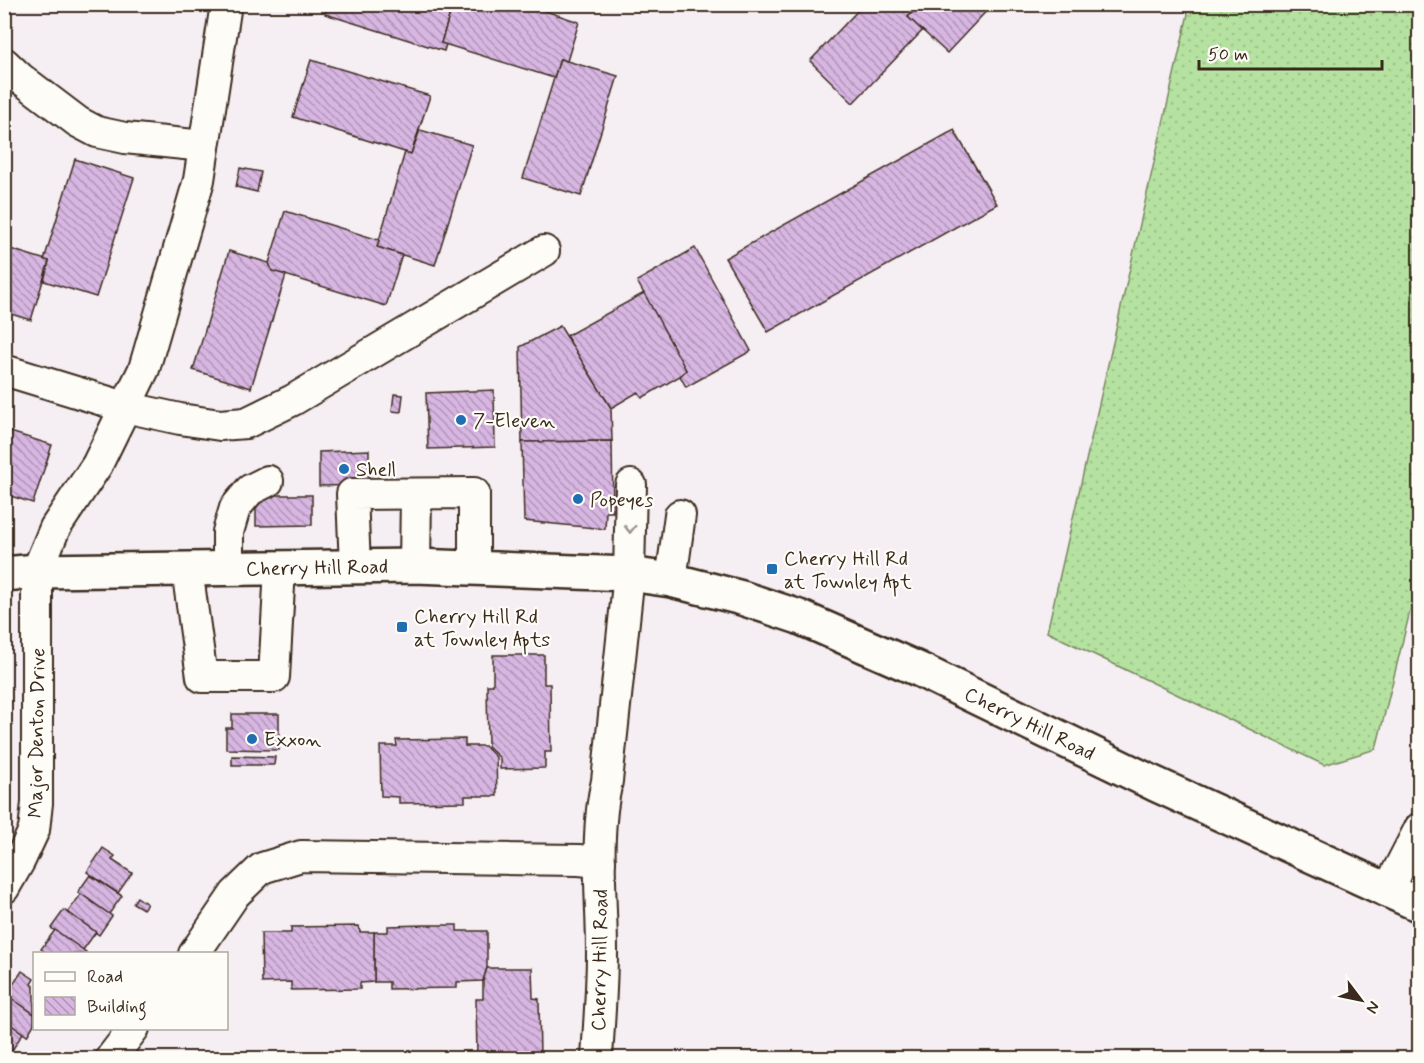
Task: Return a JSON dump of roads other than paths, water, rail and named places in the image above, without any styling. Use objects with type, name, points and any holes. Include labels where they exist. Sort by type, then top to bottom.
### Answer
[{"type":"main road","name":"Cherry Hill Road","points":[[4,574],[37,571],[415,566],[629,574],[671,580],[742,598],[799,617],[920,670],[1155,784],[1419,905]]},
{"type":"street","points":[[37,571],[55,528],[97,465],[144,369],[199,180],[226,4]]},
{"type":"street","points":[[4,63],[78,122],[97,132],[125,138],[204,146]]},
{"type":"street","points":[[4,370],[124,407],[220,425],[246,423],[293,400],[544,251]]},
{"type":"street","points":[[228,568],[228,532],[235,508],[250,490],[268,481]]},
{"type":"street","points":[[629,574],[631,484]]},
{"type":"street","points":[[355,567],[352,494],[474,493],[474,568]]},
{"type":"street","points":[[415,566],[416,494]]},
{"type":"street","points":[[671,580],[680,515]]},
{"type":"street","points":[[187,569],[202,677],[274,677],[280,568]]},
{"type":"street","name":"Major Denton Drive","points":[[4,888],[34,830],[37,803],[37,571]]},
{"type":"street","name":"Cherry Hill Road","points":[[597,1059],[602,954],[600,862],[602,801],[607,782],[629,574]]},
{"type":"street","points":[[1388,891],[1419,828]]},
{"type":"street","name":"Cherry Hill Road","points":[[195,952],[236,894],[262,868],[301,856],[600,862]]},
{"type":"street","points":[[111,1059],[133,1030]]},
{"type":"place","name":"7-Eleven","points":[[461,420]]},
{"type":"place","name":"Shell","points":[[344,469]]},
{"type":"place","name":"Popeyes","points":[[578,499]]},
{"type":"place","name":"Cherry Hill Rd at Townley Apt","points":[[772,569]]},
{"type":"place","name":"Cherry Hill Rd at Townley Apts","points":[[402,627]]},
{"type":"place","name":"Exxon","points":[[252,739]]}]
